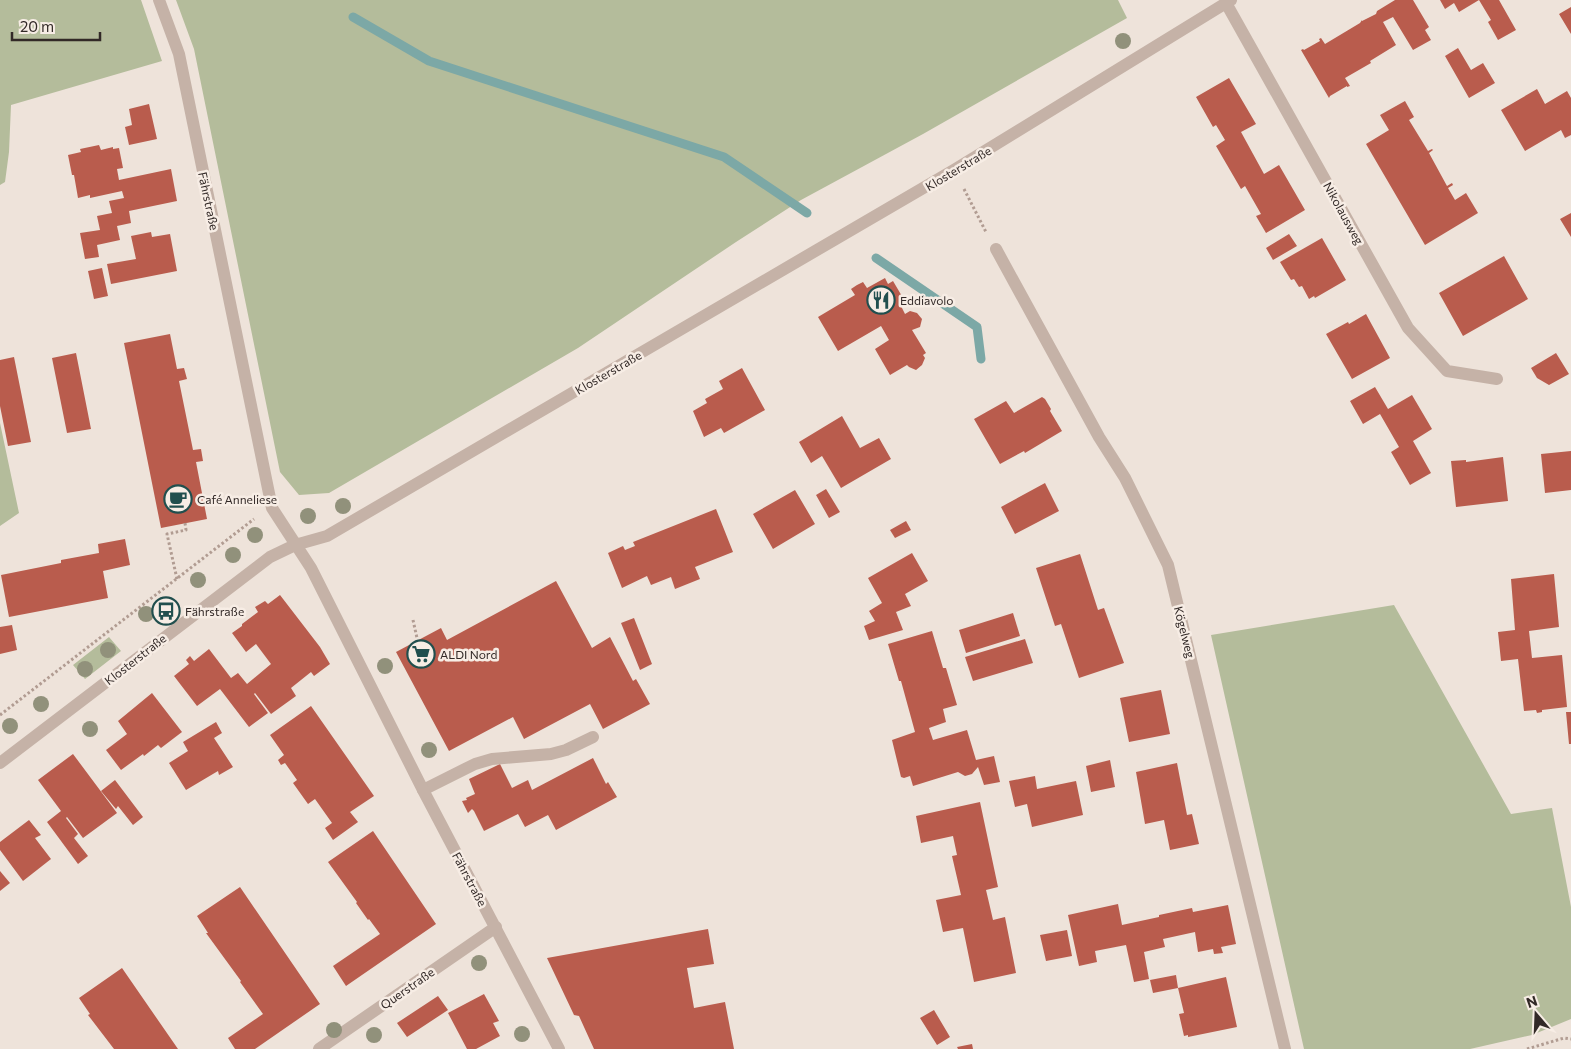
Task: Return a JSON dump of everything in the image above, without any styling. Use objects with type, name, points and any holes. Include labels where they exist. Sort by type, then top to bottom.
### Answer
[{"type":"street","name":"Fährstraße","points":[[159,0],[179,54],[272,508],[311,568],[423,790],[559,1049]]},
{"type":"street","name":"Klosterstraße","points":[[0,763],[270,557],[295,545],[327,536],[954,170],[1228,1]]},
{"type":"street","name":"Nikolausweg","points":[[1228,1],[1408,328],[1448,371],[1497,379]]},
{"type":"street","name":"Kögelweg","points":[[996,249],[1099,436],[1125,478],[1168,565],[1285,1049]]},
{"type":"street","points":[[423,790],[475,764],[492,759],[551,754],[566,750],[593,737]]},
{"type":"street","name":"Querstraße","points":[[319,1049],[496,927]]},
{"type":"path","points":[[954,170],[996,249]]},
{"type":"path","points":[[0,715],[255,517],[272,508]]},
{"type":"path","points":[[177,579],[167,534],[186,530],[185,523]]},
{"type":"path","points":[[413,620],[417,638]]},
{"type":"path","points":[[1527,1049],[1564,1038],[1571,1039]]},
{"type":"green space","points":[[0,0],[141,0],[162,61],[11,105],[9,152],[5,182],[0,185]]},
{"type":"green space","points":[[176,0],[1118,0],[1127,18],[923,134],[801,200],[578,348],[329,493],[299,495],[280,472],[194,49]]},
{"type":"green space","points":[[0,423],[19,513],[0,526]]},
{"type":"green space","points":[[1394,605],[1511,814],[1552,808],[1571,907],[1571,1019],[1532,1035],[1470,1049],[1304,1049],[1211,635]]},
{"type":"green space","points":[[109,637],[121,651],[85,679],[73,665]]},
{"type":"building","points":[[1395,0],[1413,0],[1429,27],[1425,30],[1431,40],[1413,50],[1393,17],[1383,22],[1396,45],[1370,61],[1371,63],[1345,78],[1350,86],[1329,98],[1301,50],[1320,41],[1319,39],[1321,38],[1325,44],[1362,20],[1376,14],[1377,11]]},
{"type":"building","points":[[1440,0],[1479,0],[1459,12],[1454,3],[1445,9]]},
{"type":"building","points":[[1479,0],[1499,0],[1516,30],[1498,40],[1488,22],[1491,20]]},
{"type":"building","points":[[1571,7],[1571,34],[1559,14]]},
{"type":"building","points":[[1458,48],[1471,70],[1483,63],[1495,83],[1469,98],[1445,56]]},
{"type":"building","points":[[1229,78],[1256,124],[1241,132],[1264,174],[1279,165],[1305,210],[1266,233],[1256,216],[1261,214],[1245,186],[1241,189],[1216,146],[1225,140],[1216,125],[1213,127],[1196,97]]},
{"type":"building","points":[[1537,89],[1545,104],[1567,91],[1571,98],[1571,135],[1565,138],[1561,130],[1525,151],[1501,110]]},
{"type":"building","points":[[1405,101],[1414,117],[1409,120],[1428,151],[1433,150],[1429,153],[1447,186],[1452,183],[1453,185],[1448,188],[1455,200],[1466,193],[1478,213],[1425,245],[1366,144],[1389,130],[1380,115]]},
{"type":"building","points":[[149,104],[157,139],[129,145],[125,127],[132,125],[129,109]]},
{"type":"building","points":[[99,145],[101,150],[113,147],[113,149],[119,148],[123,168],[117,169],[119,180],[171,169],[177,201],[129,211],[131,223],[117,226],[120,240],[97,245],[99,257],[85,259],[80,233],[100,230],[97,216],[112,213],[109,201],[124,198],[122,191],[90,198],[90,195],[78,198],[68,155],[81,152],[80,149]]},
{"type":"building","points":[[1571,213],[1571,237],[1560,219]]},
{"type":"building","points":[[151,232],[152,237],[170,234],[177,271],[111,284],[107,264],[136,259],[131,236]]},
{"type":"building","points":[[1289,234],[1297,246],[1273,260],[1266,248]]},
{"type":"building","points":[[1322,238],[1346,280],[1315,298],[1314,296],[1309,299],[1302,286],[1299,287],[1294,279],[1291,280],[1280,262]]},
{"type":"building","points":[[1504,256],[1528,299],[1463,336],[1439,293]]},
{"type":"building","points":[[102,268],[108,296],[94,299],[88,271]]},
{"type":"building","points":[[885,278],[888,284],[893,281],[906,303],[901,306],[905,314],[910,311],[917,313],[922,319],[920,327],[912,330],[926,353],[923,355],[925,358],[922,365],[916,370],[907,365],[890,375],[875,349],[889,340],[881,326],[838,351],[818,317],[855,295],[851,289],[857,285],[863,282],[867,288]]},
{"type":"building","points":[[1366,314],[1390,358],[1352,379],[1326,334]]},
{"type":"building","points":[[170,334],[177,369],[184,368],[187,379],[179,381],[193,450],[201,449],[203,461],[196,462],[207,519],[161,528],[124,343]]},
{"type":"building","points":[[76,353],[91,429],[67,433],[52,358]]},
{"type":"building","points":[[1556,353],[1569,374],[1549,385],[1537,378],[1531,368]]},
{"type":"building","points":[[14,357],[31,442],[8,446],[0,406],[0,360]]},
{"type":"building","points":[[742,368],[765,410],[724,433],[721,428],[704,437],[693,411],[707,403],[705,399],[723,389],[719,381]]},
{"type":"building","points":[[1375,387],[1388,409],[1412,395],[1432,429],[1413,441],[1431,473],[1410,485],[1391,452],[1399,447],[1380,414],[1363,424],[1350,401]]},
{"type":"building","points":[[1042,397],[1051,409],[1050,411],[1062,431],[1025,453],[1024,451],[1000,464],[974,419],[1006,401],[1014,413]]},
{"type":"building","points":[[842,416],[860,448],[879,438],[891,459],[841,488],[822,456],[811,463],[799,442]]},
{"type":"building","points":[[1571,451],[1571,490],[1545,493],[1541,454]]},
{"type":"building","points":[[1503,457],[1508,501],[1456,507],[1451,461],[1466,460],[1466,462]]},
{"type":"building","points":[[1045,483],[1059,511],[1015,534],[1001,507]]},
{"type":"building","points":[[826,489],[840,512],[829,518],[816,495]]},
{"type":"building","points":[[795,490],[815,524],[773,549],[753,514]]},
{"type":"building","points":[[716,509],[733,552],[695,567],[700,579],[675,589],[671,577],[651,585],[647,576],[622,588],[608,553],[623,546],[625,550],[635,546],[633,542]]},
{"type":"building","points":[[906,521],[911,530],[895,538],[890,530]]},
{"type":"building","points":[[125,539],[130,565],[103,571],[108,598],[9,617],[1,575],[99,553],[98,544]]},
{"type":"building","points":[[912,553],[928,581],[905,594],[911,606],[896,612],[903,630],[869,640],[864,626],[875,621],[869,611],[882,603],[868,578]]},
{"type":"building","points":[[1080,554],[1098,610],[1104,608],[1124,663],[1079,678],[1061,624],[1055,626],[1036,568]]},
{"type":"building","points":[[1554,574],[1559,627],[1529,631],[1532,658],[1562,655],[1567,707],[1542,710],[1542,712],[1537,713],[1536,710],[1524,711],[1518,659],[1501,661],[1498,632],[1515,630],[1511,579]]},
{"type":"building","points":[[556,581],[592,648],[610,637],[633,681],[636,679],[650,704],[603,729],[590,704],[524,739],[513,717],[449,751],[396,652],[441,628],[447,640]]},
{"type":"building","points":[[280,595],[320,647],[330,664],[314,676],[311,672],[291,688],[296,696],[271,714],[255,693],[268,713],[249,727],[220,689],[197,706],[174,676],[189,664],[186,660],[190,656],[194,661],[209,649],[231,678],[238,673],[247,684],[271,664],[256,644],[246,652],[232,633],[258,612],[255,607],[265,601],[268,604]]},
{"type":"building","points":[[1013,613],[1020,636],[966,653],[959,630]]},
{"type":"building","points":[[634,618],[652,664],[640,670],[621,623]]},
{"type":"building","points":[[12,625],[17,650],[0,654],[0,627]]},
{"type":"building","points":[[932,631],[957,705],[943,709],[946,722],[929,728],[933,740],[967,730],[976,760],[994,756],[1000,782],[984,785],[978,767],[972,774],[965,776],[958,772],[913,786],[910,776],[901,777],[892,740],[915,732],[901,681],[899,681],[888,644]]},
{"type":"building","points":[[1025,639],[1033,663],[973,681],[965,657]]},
{"type":"building","points":[[1161,690],[1170,734],[1129,742],[1120,698]]},
{"type":"building","points":[[152,693],[182,732],[161,748],[158,745],[121,770],[106,750],[127,734],[118,721]]},
{"type":"building","points":[[311,706],[374,796],[350,812],[358,822],[333,840],[325,828],[332,823],[315,799],[308,804],[293,783],[297,780],[285,763],[281,765],[278,760],[284,755],[270,735]]},
{"type":"building","points":[[1566,712],[1571,712],[1571,744],[1569,744]]},
{"type":"building","points":[[216,722],[222,733],[214,738],[233,767],[219,775],[218,771],[186,790],[169,763],[188,751],[183,742]]},
{"type":"building","points":[[73,754],[117,813],[83,838],[66,818],[78,834],[74,838],[88,856],[78,864],[47,822],[61,811],[38,780]]},
{"type":"building","points":[[593,758],[606,784],[608,782],[617,797],[556,830],[548,815],[525,827],[518,814],[484,831],[474,811],[472,809],[468,813],[462,801],[475,794],[469,779],[500,764],[512,788],[528,780],[532,790]]},
{"type":"building","points":[[1110,760],[1115,787],[1091,792],[1086,766]]},
{"type":"building","points":[[1177,763],[1187,815],[1192,814],[1199,844],[1170,850],[1164,820],[1145,824],[1136,772]]},
{"type":"building","points":[[1035,776],[1037,789],[1076,781],[1083,815],[1032,827],[1027,804],[1015,807],[1009,781]]},
{"type":"building","points":[[115,780],[143,817],[133,825],[118,806],[116,809],[101,791]]},
{"type":"building","points":[[980,802],[998,887],[986,890],[993,920],[1005,917],[1016,973],[974,982],[963,928],[943,932],[936,900],[961,895],[952,856],[957,855],[953,836],[921,843],[916,816]]},
{"type":"building","points":[[29,820],[41,835],[35,838],[51,859],[23,881],[0,850],[0,842]]},
{"type":"building","points":[[373,831],[436,924],[346,986],[333,966],[380,934],[368,920],[328,862]]},
{"type":"building","points":[[0,871],[10,883],[0,891]]},
{"type":"building","points":[[240,887],[320,1004],[255,1049],[235,1049],[228,1038],[263,1014],[206,933],[208,933],[197,916]]},
{"type":"building","points":[[1118,904],[1122,925],[1192,908],[1193,912],[1228,905],[1236,944],[1221,947],[1223,953],[1214,954],[1213,949],[1198,952],[1195,932],[1163,939],[1165,947],[1144,952],[1149,979],[1134,982],[1126,945],[1095,951],[1097,962],[1079,966],[1068,915]]},
{"type":"building","points":[[708,929],[714,964],[687,968],[694,1008],[725,1002],[734,1049],[594,1049],[579,1016],[574,1015],[547,958]]},
{"type":"building","points":[[1067,930],[1072,956],[1046,961],[1040,935]]},
{"type":"building","points":[[122,968],[178,1049],[114,1049],[88,1015],[90,1014],[79,998]]},
{"type":"building","points":[[1176,975],[1178,988],[1153,993],[1150,980]]},
{"type":"building","points":[[1226,977],[1237,1027],[1188,1037],[1188,1035],[1184,1036],[1179,1014],[1184,1013],[1178,988]]},
{"type":"building","points":[[484,994],[499,1021],[493,1023],[500,1036],[476,1049],[467,1049],[448,1013]]},
{"type":"building","points":[[438,996],[448,1010],[407,1037],[397,1023]]},
{"type":"building","points":[[934,1010],[950,1037],[937,1045],[920,1018]]},
{"type":"building","points":[[972,1044],[973,1049],[958,1049],[957,1047]]},
{"type":"waterway","points":[[353,17],[429,61],[724,157],[807,213]]},
{"type":"waterway","points":[[876,258],[977,327],[981,359]]},
{"type":"place","name":"Eddiavolo","points":[[881,300]]},
{"type":"place","name":"Café Anneliese","points":[[178,499]]},
{"type":"place","name":"Fährstraße","points":[[166,611]]},
{"type":"place","name":"ALDI Nord","points":[[421,654]]}]
